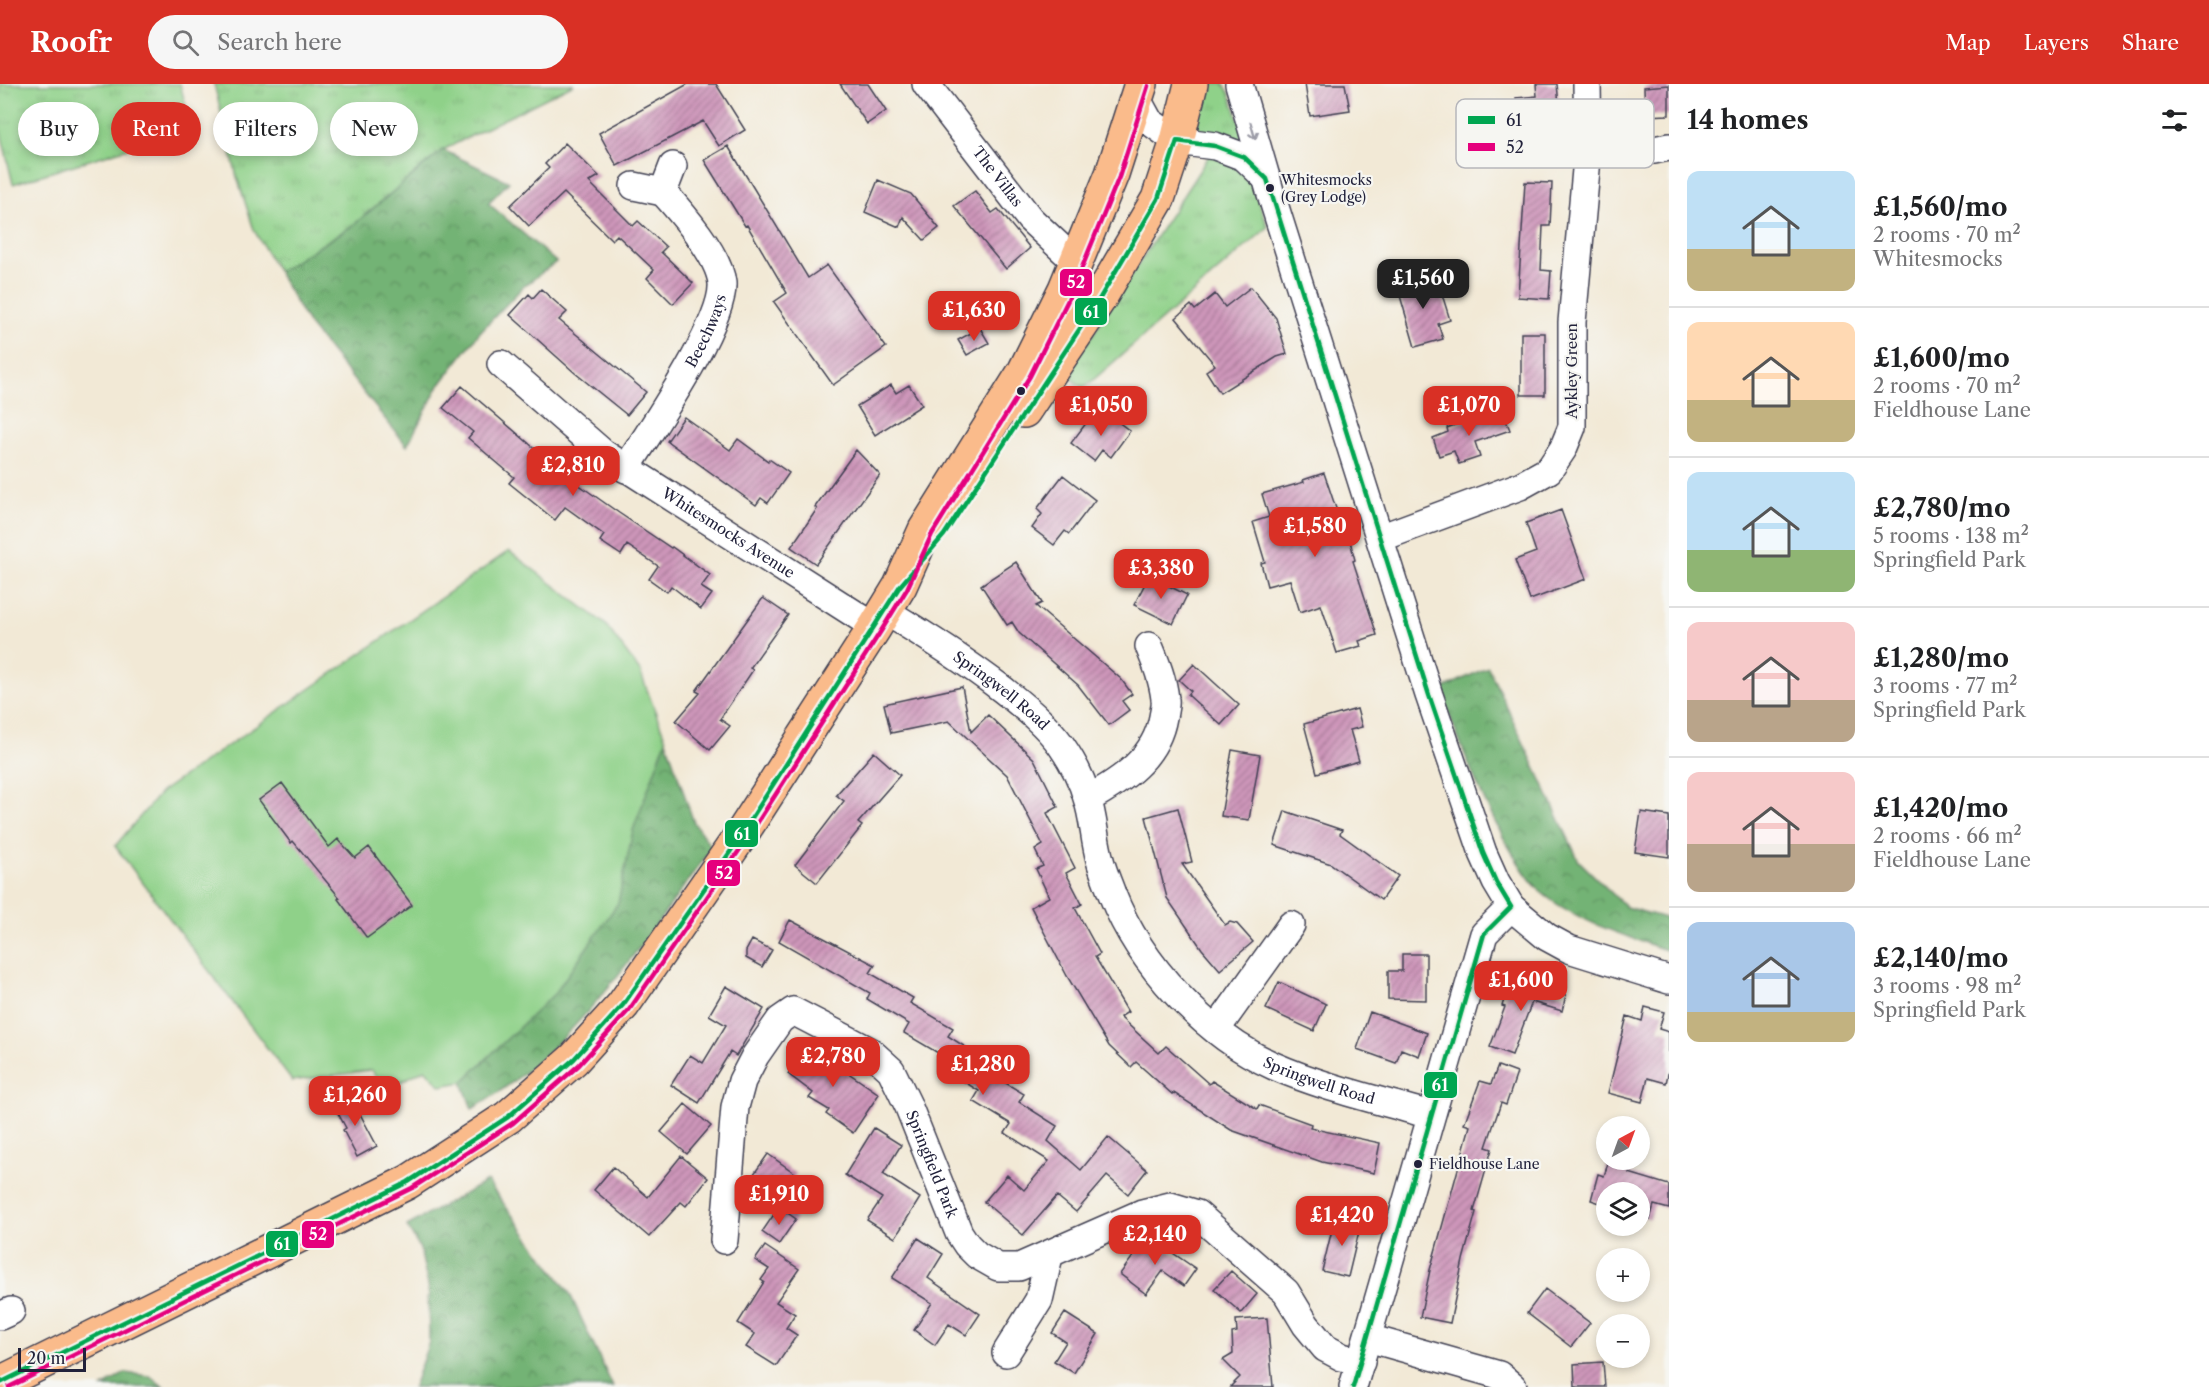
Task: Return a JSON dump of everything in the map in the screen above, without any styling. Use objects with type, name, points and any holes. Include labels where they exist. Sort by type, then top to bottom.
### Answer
[{"type":"highway","points":[[0,1383],[408,1182],[508,1117],[574,1059],[623,1005],[730,852],[887,608],[944,535],[1100,298],[1158,199],[1177,141],[1191,84]]},
{"type":"highway","points":[[887,608],[925,531],[1024,372],[1076,262],[1112,174],[1139,91]]},
{"type":"street","name":"The Villas","points":[[926,84],[1030,219],[1076,262]]},
{"type":"street","points":[[1239,84],[1430,695],[1483,853],[1496,882],[1511,907],[1547,937],[1569,949],[1669,980]]},
{"type":"street","points":[[1139,91],[1149,121],[1177,141],[1215,146],[1244,157],[1267,179]]},
{"type":"street","points":[[1654,150],[1669,147]]},
{"type":"street","points":[[634,186],[663,192],[673,166]]},
{"type":"street","name":"Aykley Green","points":[[1380,538],[1520,486],[1549,470],[1563,449],[1572,427],[1572,322],[1585,168]]},
{"type":"street","name":"Beechways","points":[[626,469],[690,366],[720,302],[722,283],[717,268],[686,218],[663,192]]},
{"type":"street","name":"Whitesmocks Avenue","points":[[501,364],[603,453],[626,469],[887,608]]},
{"type":"street","name":"Springwell Road","points":[[887,608],[968,663],[1028,709],[1060,744],[1077,772],[1088,799],[1099,859],[1113,897],[1131,931],[1160,975],[1188,1006],[1216,1030],[1273,1065],[1311,1080],[1430,1115]]},
{"type":"street","points":[[1088,799],[1134,770],[1152,748],[1162,724],[1166,702],[1162,679],[1149,646]]},
{"type":"street","points":[[1360,1362],[1484,934],[1511,907]]},
{"type":"street","points":[[1216,1030],[1291,926]]},
{"type":"street","name":"Springfield Park","points":[[724,1240],[735,1107],[742,1081],[755,1056],[780,1020],[793,1011],[870,1051],[891,1070],[908,1105],[951,1217],[967,1245],[977,1255],[998,1267],[1019,1267],[1049,1256],[1142,1213],[1170,1206],[1197,1214],[1286,1292],[1306,1325],[1325,1347],[1342,1357],[1360,1362],[1499,1376],[1513,1387]]},
{"type":"street","points":[[1006,1353],[1039,1300],[1049,1256]]},
{"type":"green space","points":[[0,84],[180,84],[185,102],[111,102],[111,153],[13,184],[0,129]]},
{"type":"green space","points":[[214,84],[574,84],[443,150],[352,226],[278,272],[254,230],[232,156],[318,156],[318,102],[218,102]]},
{"type":"green space","points":[[1201,84],[1224,84],[1230,94],[1246,142],[1199,129],[1195,122]]},
{"type":"green space","points":[[443,150],[509,182],[488,203],[556,262],[523,287],[480,332],[438,387],[407,446],[309,325],[278,272],[352,226]]},
{"type":"green space","points":[[1215,154],[1248,174],[1268,227],[1084,388],[1066,375],[1209,156]]},
{"type":"green space","points":[[509,551],[605,624],[640,671],[666,740],[633,830],[618,903],[555,993],[462,1082],[441,1086],[425,1069],[383,1091],[372,1070],[292,1081],[115,846],[161,792]]},
{"type":"green space","points":[[1488,667],[1579,861],[1626,907],[1669,919],[1669,951],[1575,915],[1547,897],[1520,866],[1482,794],[1440,690]]},
{"type":"green space","points":[[666,740],[694,823],[712,848],[633,956],[575,1025],[544,1057],[509,1085],[472,1109],[462,1082],[555,993],[618,903],[633,830]]},
{"type":"green space","points":[[487,1181],[569,1292],[613,1387],[413,1387],[429,1342],[428,1285],[420,1249],[407,1226]]},
{"type":"green space","points":[[125,1373],[150,1376],[164,1387],[103,1387]]},
{"type":"building","points":[[688,84],[716,84],[745,130],[719,146],[703,121],[617,166],[599,133]]},
{"type":"building","points":[[840,84],[868,84],[886,111],[867,124]]},
{"type":"building","points":[[1305,84],[1345,84],[1350,110],[1310,116]]},
{"type":"building","points":[[1536,84],[1557,84],[1558,99],[1516,99],[1537,96]]},
{"type":"building","points":[[1669,85],[1669,115],[1654,116],[1654,99],[1644,99],[1644,87]]},
{"type":"building","points":[[565,143],[599,176],[589,182],[633,226],[638,221],[666,247],[661,252],[693,283],[673,304],[647,278],[654,270],[617,235],[612,240],[564,193],[529,226],[510,206],[549,168],[545,164]]},
{"type":"building","points":[[728,146],[808,278],[827,265],[886,347],[833,385],[774,302],[787,293],[747,225],[745,226],[704,160]]},
{"type":"building","points":[[878,180],[911,194],[939,228],[924,240],[903,217],[899,227],[865,212]]},
{"type":"building","points":[[1525,182],[1552,183],[1550,226],[1543,226],[1541,270],[1551,271],[1549,299],[1518,297]]},
{"type":"building","points":[[975,191],[992,213],[998,209],[1030,248],[1006,269],[954,206]]},
{"type":"building","points":[[1423,274],[1429,292],[1440,288],[1450,320],[1438,324],[1443,339],[1415,347],[1396,282]]},
{"type":"building","points":[[1251,287],[1276,318],[1287,354],[1277,357],[1220,393],[1206,371],[1215,365],[1176,318],[1191,305],[1195,310],[1215,294],[1225,307]]},
{"type":"building","points":[[541,289],[567,312],[559,320],[646,392],[627,415],[575,373],[510,315],[529,294],[533,298]]},
{"type":"building","points":[[980,328],[989,343],[967,355],[958,340]]},
{"type":"building","points":[[1521,333],[1545,333],[1545,395],[1521,395]]},
{"type":"building","points":[[891,385],[896,393],[909,385],[922,405],[875,435],[857,406]]},
{"type":"building","points":[[462,386],[568,477],[710,575],[701,587],[712,594],[701,609],[671,586],[667,592],[649,579],[658,566],[627,545],[621,555],[600,541],[604,535],[565,507],[555,520],[509,483],[514,477],[468,438],[473,432],[443,408]]},
{"type":"building","points":[[1105,412],[1130,431],[1111,457],[1102,450],[1094,461],[1071,443],[1090,418],[1096,423]]},
{"type":"building","points":[[1503,413],[1510,430],[1475,442],[1480,457],[1459,464],[1454,451],[1439,456],[1433,438],[1448,432],[1447,428],[1468,420],[1470,424]]},
{"type":"building","points":[[684,417],[730,450],[738,439],[789,473],[768,503],[761,498],[756,505],[667,441]]},
{"type":"building","points":[[856,450],[880,475],[816,564],[791,547],[817,509],[815,507]]},
{"type":"building","points":[[1324,473],[1346,538],[1349,537],[1355,560],[1353,561],[1377,635],[1359,641],[1361,646],[1337,653],[1321,605],[1300,612],[1290,580],[1267,586],[1261,563],[1265,562],[1253,522],[1269,517],[1262,494],[1304,482],[1303,480]]},
{"type":"building","points":[[1063,475],[1095,500],[1069,534],[1065,531],[1054,545],[1032,528],[1042,514],[1037,509]]},
{"type":"building","points":[[1561,510],[1586,579],[1530,600],[1515,560],[1536,552],[1526,523]]},
{"type":"building","points":[[1016,562],[1042,603],[1036,606],[1121,679],[1132,694],[1122,701],[1129,710],[1109,725],[1078,685],[1019,633],[1012,622],[1007,625],[981,585]]},
{"type":"building","points":[[1149,576],[1187,595],[1173,624],[1134,605]]},
{"type":"building","points":[[763,598],[788,615],[750,668],[753,670],[720,719],[730,726],[710,750],[676,721],[700,693],[696,691]]},
{"type":"building","points":[[1194,664],[1239,705],[1221,725],[1188,695],[1191,691],[1179,680]]},
{"type":"building","points":[[962,687],[971,732],[988,715],[1034,759],[1058,807],[1047,813],[1075,868],[1066,873],[1082,904],[1075,908],[1100,954],[1095,957],[1128,1012],[1120,1017],[1159,1053],[1166,1046],[1209,1084],[1212,1081],[1257,1109],[1259,1105],[1311,1124],[1310,1128],[1380,1143],[1374,1173],[1322,1162],[1231,1130],[1174,1093],[1172,1094],[1136,1062],[1131,1067],[1109,1046],[1067,976],[1031,907],[1049,897],[1036,869],[1043,866],[1035,850],[1043,845],[1007,775],[949,721],[891,733],[884,704]]},
{"type":"building","points":[[1357,709],[1362,727],[1350,730],[1359,761],[1317,773],[1304,724]]},
{"type":"building","points":[[1232,750],[1260,755],[1249,820],[1221,816]]},
{"type":"building","points":[[874,752],[900,775],[858,823],[862,826],[817,883],[795,865],[844,801],[836,795]]},
{"type":"building","points":[[282,783],[329,847],[338,839],[355,858],[369,847],[412,905],[367,938],[338,899],[340,898],[293,841],[291,843],[259,800]]},
{"type":"building","points":[[1178,808],[1192,862],[1182,864],[1225,925],[1230,922],[1237,924],[1253,942],[1220,970],[1202,949],[1167,898],[1146,817]]},
{"type":"building","points":[[1285,811],[1342,830],[1340,834],[1398,876],[1381,900],[1331,864],[1274,845]]},
{"type":"building","points":[[1641,812],[1669,816],[1669,857],[1635,852]]},
{"type":"building","points":[[790,920],[875,965],[870,973],[913,998],[910,1003],[953,1028],[948,1036],[989,1062],[984,1070],[1024,1094],[1019,1102],[1057,1126],[1048,1141],[1081,1170],[1108,1137],[1147,1170],[1128,1194],[1107,1176],[1076,1212],[1057,1196],[1023,1235],[984,1202],[1007,1175],[1024,1190],[1049,1161],[1005,1133],[1011,1124],[973,1101],[979,1091],[939,1066],[945,1057],[904,1033],[909,1024],[867,999],[870,993],[779,941]]},
{"type":"building","points":[[752,940],[772,950],[762,967],[746,958],[746,951]]},
{"type":"building","points":[[1402,954],[1426,954],[1426,1000],[1388,999],[1388,971],[1402,971]]},
{"type":"building","points":[[1511,978],[1566,995],[1562,1011],[1532,1002],[1512,1055],[1490,1047],[1505,1007],[1502,1006]]},
{"type":"building","points":[[1279,982],[1326,1004],[1314,1031],[1266,1009]]},
{"type":"building","points":[[726,986],[764,1009],[736,1056],[730,1052],[699,1103],[671,1085],[690,1055],[703,1063],[726,1025],[709,1015]]},
{"type":"building","points":[[1645,1007],[1664,1012],[1659,1029],[1669,1032],[1669,1070],[1666,1083],[1648,1078],[1642,1102],[1608,1093],[1627,1016],[1642,1021]]},
{"type":"building","points":[[1370,1012],[1427,1033],[1419,1056],[1401,1049],[1396,1063],[1357,1049]]},
{"type":"building","points":[[806,1044],[879,1094],[853,1133],[826,1114],[829,1110],[809,1098],[813,1093],[788,1074]]},
{"type":"building","points":[[1498,1066],[1517,1073],[1506,1105],[1501,1103],[1486,1147],[1492,1149],[1474,1211],[1476,1212],[1450,1323],[1420,1317],[1430,1270],[1470,1126],[1464,1124],[1480,1081],[1491,1084]]},
{"type":"building","points":[[350,1095],[377,1146],[357,1157],[343,1130],[346,1128],[333,1104]]},
{"type":"building","points":[[685,1104],[711,1126],[687,1154],[661,1132]]},
{"type":"building","points":[[874,1128],[901,1145],[883,1174],[920,1198],[895,1238],[867,1220],[882,1198],[845,1175]]},
{"type":"building","points":[[768,1154],[796,1174],[779,1198],[751,1178]]},
{"type":"building","points":[[681,1156],[708,1178],[686,1206],[681,1202],[649,1237],[594,1190],[613,1167],[648,1197]]},
{"type":"building","points":[[1606,1170],[1630,1170],[1629,1173],[1669,1185],[1669,1209],[1654,1205],[1650,1219],[1650,1182],[1596,1182],[1596,1202],[1591,1200],[1598,1174],[1604,1176]]},
{"type":"building","points":[[779,1207],[796,1219],[779,1244],[762,1232]]},
{"type":"building","points":[[1335,1217],[1361,1223],[1348,1277],[1322,1271]]},
{"type":"building","points":[[1148,1236],[1196,1269],[1184,1286],[1163,1271],[1146,1294],[1120,1274]]},
{"type":"building","points":[[918,1238],[943,1254],[928,1278],[980,1314],[966,1335],[949,1324],[935,1345],[914,1330],[932,1303],[892,1278]]},
{"type":"building","points":[[765,1246],[799,1269],[776,1302],[795,1314],[786,1328],[797,1335],[776,1366],[746,1347],[755,1334],[738,1323],[764,1282],[761,1280],[769,1269],[755,1260]]},
{"type":"building","points":[[1231,1271],[1257,1294],[1241,1313],[1214,1289]]},
{"type":"building","points":[[1545,1289],[1590,1323],[1571,1347],[1527,1313]]},
{"type":"building","points":[[1065,1313],[1098,1334],[1074,1373],[1054,1361],[1066,1342],[1052,1333]]},
{"type":"building","points":[[1267,1318],[1273,1387],[1230,1387],[1240,1377],[1223,1360],[1233,1354],[1232,1333],[1237,1332],[1236,1320]]},
{"type":"building","points":[[1596,1362],[1596,1368],[1603,1368],[1605,1387],[1575,1387],[1574,1364]]},
{"type":"transit line","name":"52","points":[[9,1387],[412,1188],[513,1123],[579,1065],[629,1010],[745,842],[881,631],[907,589],[932,534],[1030,376],[1072,292],[1119,177],[1148,86]]},
{"type":"transit line","name":"61","points":[[0,1383],[408,1182],[508,1117],[574,1059],[623,1005],[730,852],[900,586],[944,535],[1100,298],[1158,199],[1177,141],[1215,146],[1244,157],[1267,179],[1429,695],[1483,853],[1496,882],[1511,907],[1484,934],[1353,1387]]},
{"type":"place","name":"Whitesmocks (Grey Lodge)","points":[[1270,188]]},
{"type":"place","name":"Fieldhouse Lane","points":[[1418,1164]]}]
